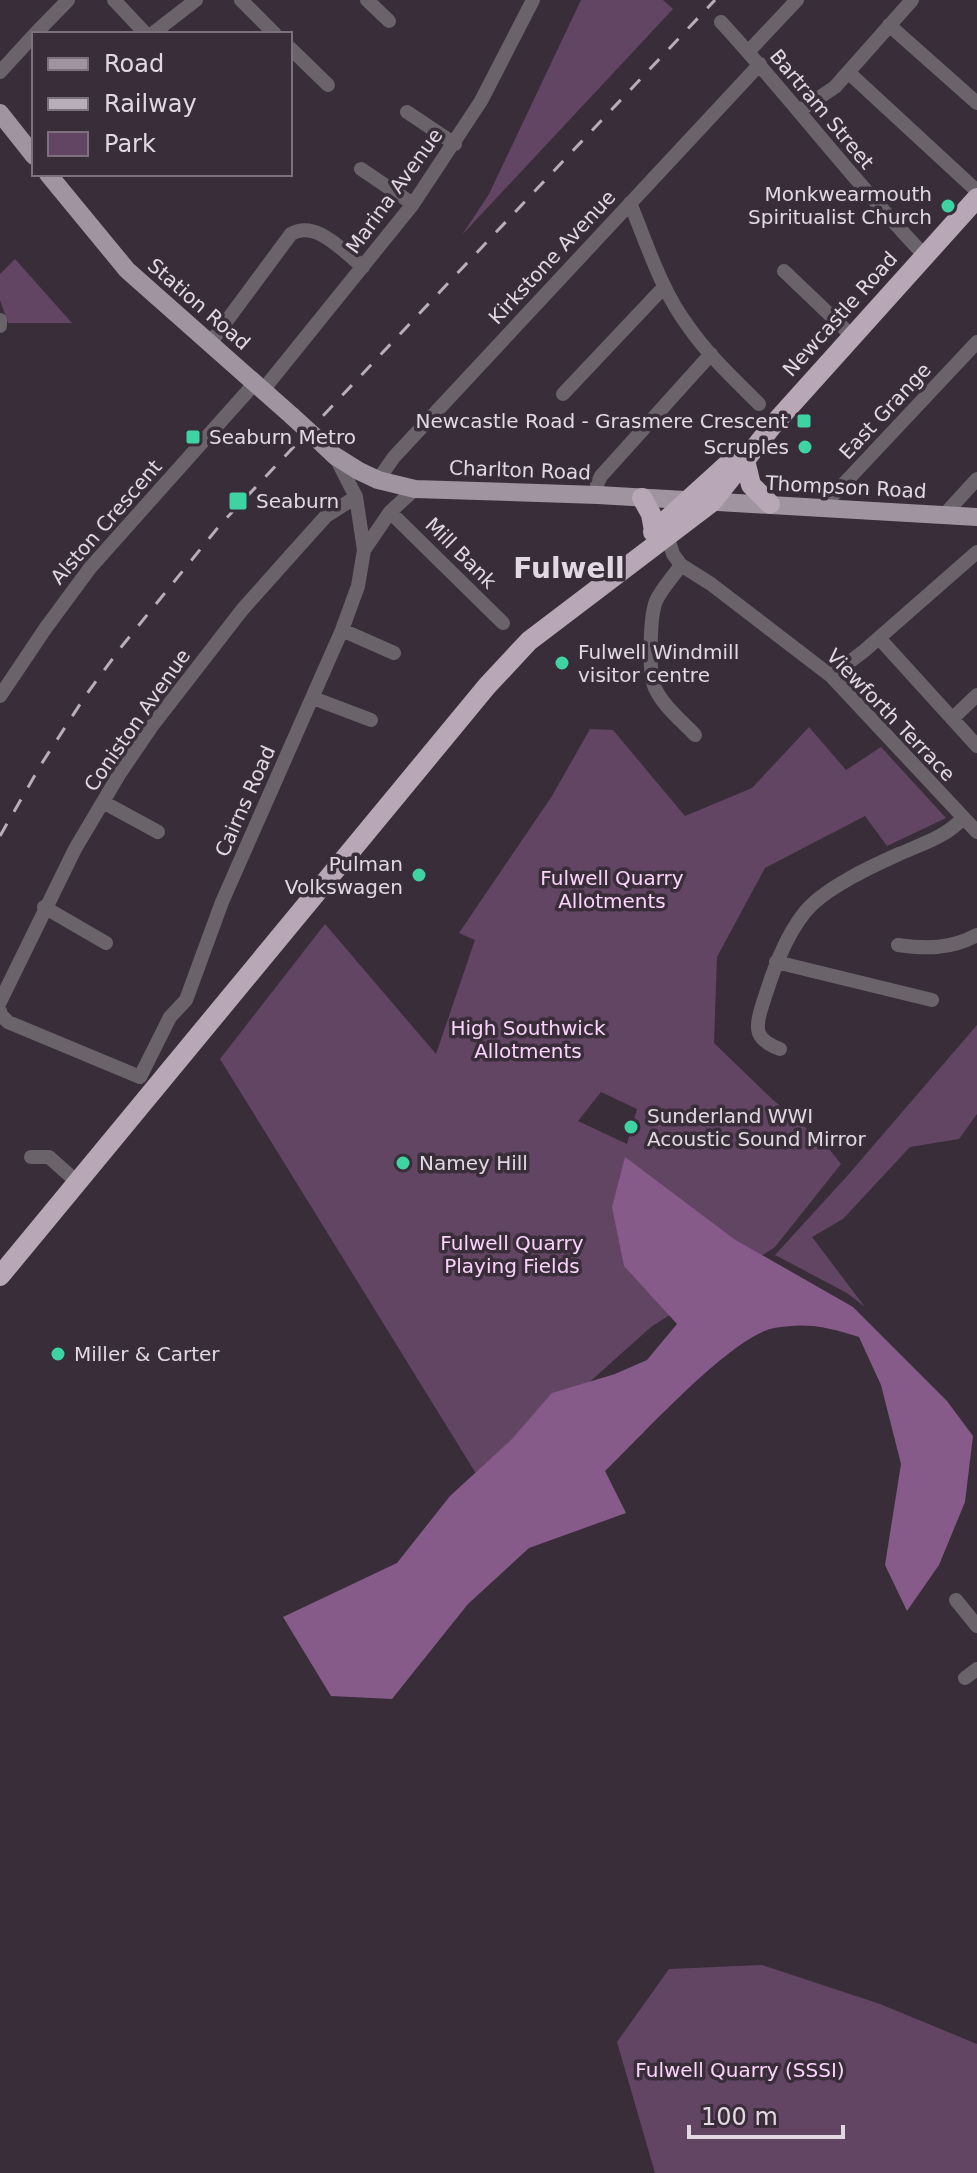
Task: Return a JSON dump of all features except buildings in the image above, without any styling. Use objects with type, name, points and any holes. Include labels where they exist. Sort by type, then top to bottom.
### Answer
[{"type":"highway","name":"Newcastle Road","points":[[660,533],[712,502],[772,426],[977,198]]},
{"type":"highway","name":"Newcastle Road","points":[[660,533],[685,500],[772,426]]},
{"type":"highway","points":[[745,460],[751,485],[770,504]]},
{"type":"highway","points":[[0,1276],[77,1182],[145,1086],[178,1058],[487,686],[529,641],[660,533],[642,498]]},
{"type":"main road","points":[[0,113],[32,153]]},
{"type":"main road","name":"Station Road","points":[[50,176],[127,270],[335,456]]},
{"type":"main road","name":"Charlton Road","points":[[335,456],[378,480],[415,489],[712,502]]},
{"type":"main road","name":"Thompson Road","points":[[712,502],[977,517]]},
{"type":"street","points":[[37,32],[68,0]]},
{"type":"street","points":[[114,0],[144,32]]},
{"type":"street","points":[[155,32],[196,0]]},
{"type":"street","points":[[241,0],[273,32]]},
{"type":"street","points":[[367,0],[389,21]]},
{"type":"street","name":"Marina Avenue","points":[[259,387],[413,204],[455,144],[488,88],[533,0]]},
{"type":"street","points":[[748,52],[797,0]]},
{"type":"street","points":[[799,111],[835,87],[912,0]]},
{"type":"street","name":"Bartram Street","points":[[721,22],[760,64],[880,210],[925,256]]},
{"type":"street","points":[[889,25],[977,103]]},
{"type":"street","points":[[0,72],[32,37]]},
{"type":"street","points":[[292,50],[328,85]]},
{"type":"street","name":"Kirkstone Avenue","points":[[378,480],[394,457],[760,64]]},
{"type":"street","points":[[848,72],[977,191]]},
{"type":"street","points":[[407,112],[455,144]]},
{"type":"street","points":[[361,169],[413,204]]},
{"type":"street","points":[[630,203],[664,287],[686,325],[759,404]]},
{"type":"street","points":[[211,342],[291,234],[299,229],[314,230],[363,267]]},
{"type":"street","points":[[784,271],[852,336]]},
{"type":"street","points":[[563,394],[664,287]]},
{"type":"street","points":[[0,320],[0,326]]},
{"type":"street","name":"East Grange","points":[[822,507],[977,342]]},
{"type":"street","points":[[598,495],[597,484],[601,476],[711,354]]},
{"type":"street","name":"Alston Crescent","points":[[0,696],[90,568],[259,387]]},
{"type":"street","name":"Cairns Road","points":[[145,1086],[160,1037],[170,1017],[186,1000],[222,902],[313,698],[358,586],[364,550],[356,497],[335,456]]},
{"type":"street","points":[[945,514],[977,479]]},
{"type":"street","name":"Cairns Road","points":[[364,550],[390,512],[415,489]]},
{"type":"street","name":"Coniston Avenue","points":[[0,1002],[44,907],[103,802],[152,726],[242,610],[326,516],[356,497]]},
{"type":"street","name":"Mill Bank","points":[[390,512],[503,623]]},
{"type":"street","points":[[660,533],[681,565],[656,601],[651,675],[663,700],[696,734]]},
{"type":"street","points":[[831,676],[977,552]]},
{"type":"street","name":"Viewforth Terrace","points":[[681,565],[711,584],[831,676],[977,832]]},
{"type":"street","points":[[342,630],[394,653]]},
{"type":"street","points":[[879,638],[977,746]]},
{"type":"street","points":[[953,718],[977,695]]},
{"type":"street","points":[[313,698],[371,720]]},
{"type":"street","points":[[103,802],[158,832]]},
{"type":"street","points":[[781,1047],[766,1043],[757,1027],[757,1020],[776,962],[804,913],[831,891],[895,856],[946,834],[963,818]]},
{"type":"street","points":[[44,907],[106,943]]},
{"type":"street","points":[[898,945],[947,947],[977,935]]},
{"type":"street","points":[[776,962],[932,1000]]},
{"type":"street","points":[[0,1013],[8,1022],[145,1086]]},
{"type":"street","points":[[160,1037],[165,1047],[178,1058]]},
{"type":"street","points":[[31,1157],[52,1152],[77,1182]]},
{"type":"street","points":[[956,1600],[977,1626]]},
{"type":"green space","points":[[581,0],[663,0],[673,9],[462,235],[489,194]]},
{"type":"green space","points":[[15,259],[72,323],[8,323],[0,300],[0,274]]},
{"type":"green space","name":"Fulwell Quarry Playing Fields","points":[[809,727],[846,770],[881,747],[946,818],[887,846],[865,816],[765,868],[717,957],[714,1043],[826,1145],[841,1164],[775,1247],[651,1327],[480,1480],[220,1059],[325,924],[436,1054],[475,940],[459,933],[552,796],[590,729],[613,730],[685,816],[752,788]],"holes":[[[601,1092],[637,1109],[627,1144],[578,1121]]]},
{"type":"green space","points":[[977,1025],[977,1114],[959,1139],[910,1147],[843,1219],[812,1237],[865,1307],[847,1293],[775,1255],[848,1175]]},
{"type":"green space","name":"Fulwell Quarry (SSSI)","points":[[762,1965],[880,2004],[977,2044],[977,2173],[655,2173],[617,2042],[669,1969]]},
{"type":"shaded area","points":[[625,1157],[734,1239],[853,1307],[947,1401],[973,1436],[965,1502],[939,1565],[907,1611],[885,1565],[901,1464],[881,1385],[859,1337],[817,1326],[774,1328],[756,1335],[711,1368],[605,1471],[626,1513],[529,1548],[468,1604],[392,1699],[331,1696],[283,1617],[397,1563],[450,1496],[511,1440],[552,1393],[615,1374],[647,1360],[677,1324],[624,1266],[612,1207]]},
{"type":"railway","points":[[0,836],[86,695],[220,525],[715,0]]},
{"type":"place","name":"Monkwearmouth Spiritualist Church","points":[[948,206]]},
{"type":"place","name":"Newcastle Road - Grasmere Crescent","points":[[804,421]]},
{"type":"place","name":"Seaburn Metro","points":[[193,437]]},
{"type":"place","name":"Scruples","points":[[805,447]]},
{"type":"place","name":"Seaburn","points":[[238,501]]},
{"type":"place","name":"Fulwell Windmill visitor centre","points":[[562,663]]},
{"type":"place","name":"Pulman Volkswagen","points":[[419,875]]},
{"type":"place","name":"Sunderland WWI Acoustic Sound Mirror","points":[[631,1127]]},
{"type":"place","name":"Namey Hill","points":[[403,1163]]},
{"type":"place","name":"Miller & Carter","points":[[58,1354]]},
{"type":"district","name":"Fulwell","points":[[569,568]]},
{"type":"park label","name":"Fulwell Quarry Allotments","points":[[612,890]]},
{"type":"park label","name":"High Southwick Allotments","points":[[528,1040]]}]
